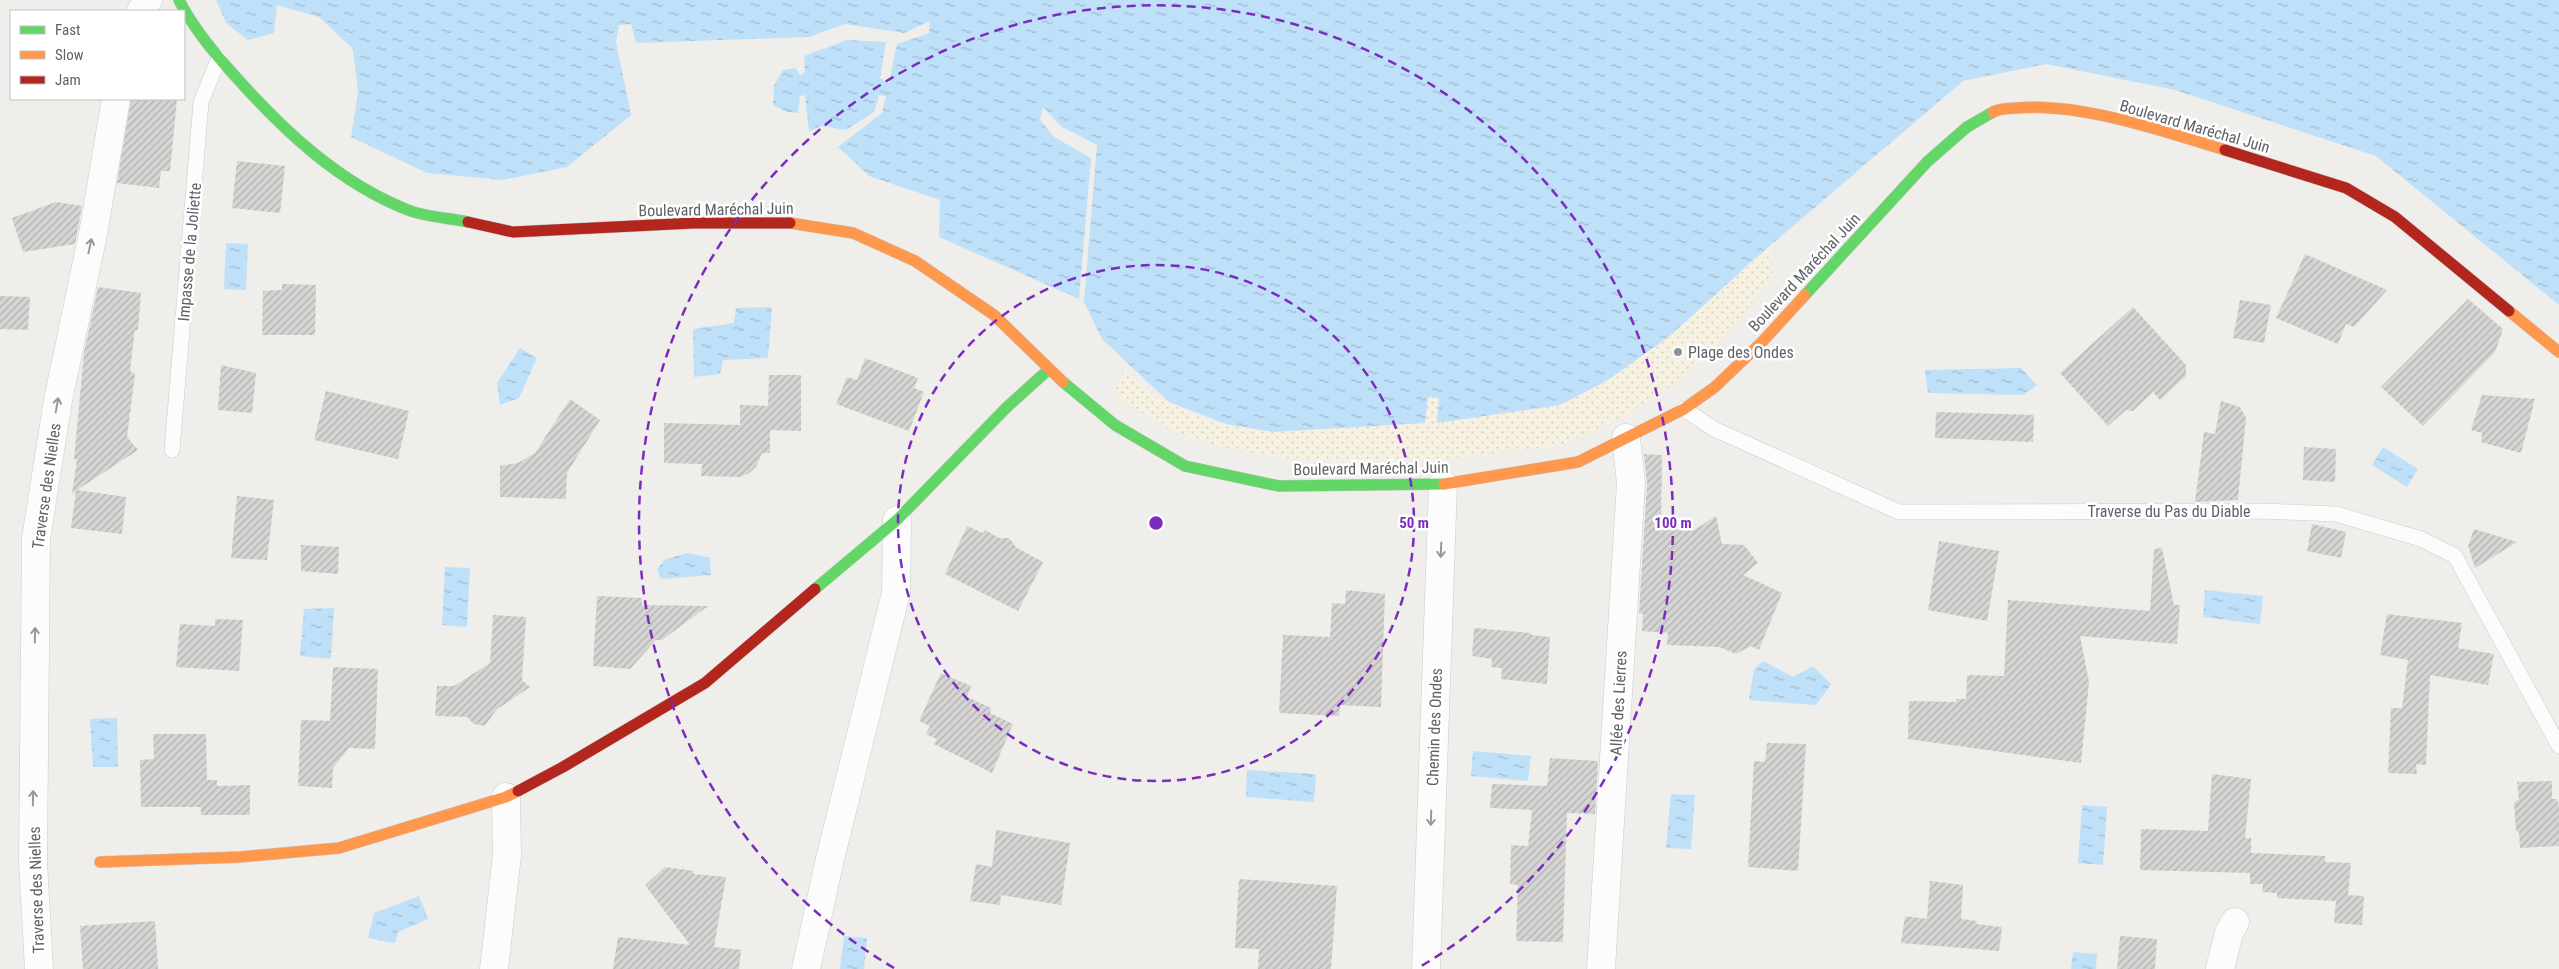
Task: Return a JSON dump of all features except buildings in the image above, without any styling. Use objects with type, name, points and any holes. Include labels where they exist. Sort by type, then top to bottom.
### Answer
[{"type":"street","name":"Boulevard Maréchal Juin","points":[[185,12],[220,58],[274,120],[326,163],[364,187],[409,210],[513,232],[694,223],[794,223],[853,233],[916,262],[994,315],[1048,370],[1115,425],[1185,466],[1279,486],[1444,484],[1578,462],[1684,408],[1716,387],[1763,341],[1927,162],[1967,128],[1997,110],[2037,106],[2076,110],[2176,135],[2346,188],[2395,217],[2559,352]]},
{"type":"street","name":"Traverse des Nielles","points":[[39,969],[33,862],[36,539],[58,400],[93,234],[116,100]]},
{"type":"street","points":[[100,862],[240,857],[339,848],[506,796],[563,767],[705,683],[897,520],[1007,407],[1048,370]]},
{"type":"street","name":"Allée des Lierres","points":[[1601,969],[1631,483],[1626,438]]},
{"type":"street","name":"Chemin des Ondes","points":[[1426,969],[1444,484]]},
{"type":"street","points":[[806,969],[829,863],[896,593],[897,520]]},
{"type":"street","points":[[494,969],[507,855],[506,796]]},
{"type":"street","points":[[2220,969],[2229,933],[2235,922]]},
{"type":"lane","name":"Impasse de la Joliette","points":[[172,450],[201,102],[220,58]]},
{"type":"lane","name":"Traverse du Pas du Diable","points":[[1684,408],[1714,429],[1899,512],[2260,511],[2336,514],[2421,539],[2455,556],[2559,746]]},
{"type":"sand","name":"Plage des Ondes","points":[[1771,246],[1773,277],[1732,328],[1683,378],[1625,416],[1562,445],[1433,461],[1334,461],[1288,458],[1220,446],[1177,432],[1155,421],[1118,397],[1115,390],[1124,369],[1158,398],[1211,422],[1273,432],[1428,397],[1439,398],[1438,423],[1478,416],[1608,380],[1671,335]]},
{"type":"water","points":[[216,0],[2559,0],[2559,305],[2376,156],[2175,90],[2046,64],[1963,81],[1751,262],[1671,335],[1608,380],[1560,405],[1437,423],[1439,398],[1428,397],[1425,423],[1273,432],[1226,424],[1169,402],[1102,339],[1084,302],[1097,145],[1062,127],[1043,107],[1040,120],[1054,137],[1091,158],[1079,299],[939,237],[940,200],[869,176],[838,147],[882,113],[886,96],[879,95],[874,112],[846,130],[821,126],[809,132],[805,95],[800,96],[798,113],[787,112],[773,105],[774,86],[783,70],[795,68],[800,75],[805,72],[804,56],[847,40],[886,42],[880,78],[889,83],[897,44],[929,33],[930,21],[904,33],[845,24],[809,37],[636,43],[631,24],[619,25],[616,42],[631,115],[567,167],[503,180],[427,173],[351,137],[358,92],[353,49],[319,17],[277,5],[274,33],[248,40],[226,23]]},
{"type":"water","points":[[226,243],[248,244],[246,290],[224,289]]},
{"type":"water","points":[[772,307],[768,358],[723,360],[720,374],[694,377],[693,329],[734,323],[736,308]]},
{"type":"water","points":[[520,348],[537,358],[519,398],[500,405],[497,383]]},
{"type":"water","points":[[2021,368],[2037,385],[2023,395],[1928,393],[1925,370]]},
{"type":"water","points":[[2383,447],[2418,469],[2407,487],[2372,465]]},
{"type":"water","points":[[688,553],[710,558],[711,575],[661,579],[657,569],[666,559]]},
{"type":"water","points":[[445,567],[470,568],[467,627],[442,625]]},
{"type":"water","points":[[2205,590],[2263,596],[2260,624],[2203,617]]},
{"type":"water","points":[[334,608],[331,659],[300,656],[304,609]]},
{"type":"water","points":[[1763,661],[1793,677],[1813,666],[1831,684],[1816,705],[1749,700],[1754,669]]},
{"type":"water","points":[[117,718],[118,767],[93,767],[90,719]]},
{"type":"water","points":[[1473,751],[1531,756],[1528,781],[1471,776]]},
{"type":"water","points":[[1247,770],[1316,774],[1314,802],[1246,797]]},
{"type":"water","points":[[1671,794],[1695,795],[1691,849],[1666,848]]},
{"type":"water","points":[[2082,805],[2107,807],[2103,865],[2078,863]]},
{"type":"water","points":[[419,896],[428,919],[398,932],[395,943],[368,938],[374,913]]},
{"type":"water","points":[[844,936],[867,938],[864,969],[840,969]]},
{"type":"water","points":[[2073,952],[2097,954],[2096,969],[2071,969]]},
{"type":"traffic: fast","points":[[179,0],[197,30],[253,96],[293,135],[336,170],[383,199],[408,210],[430,216],[468,222]]},
{"type":"traffic: fast","points":[[1805,295],[1927,162],[1967,127],[1993,112]]},
{"type":"traffic: fast","points":[[815,589],[897,520],[1007,407],[1048,370]]},
{"type":"traffic: fast","points":[[1063,382],[1115,425],[1185,466],[1279,486],[1444,484]]},
{"type":"traffic: slow","points":[[1993,112],[2004,109],[2041,107],[2067,109],[2149,127],[2225,150]]},
{"type":"traffic: slow","points":[[790,223],[853,233],[915,261],[994,315],[1063,382]]},
{"type":"traffic: slow","points":[[1444,484],[1578,462],[1684,409],[1715,387],[1763,341],[1805,295]]},
{"type":"traffic: slow","points":[[2509,311],[2559,352]]},
{"type":"traffic: slow","points":[[100,862],[240,857],[339,848],[506,797],[518,791]]},
{"type":"traffic: jam","points":[[2225,150],[2346,188],[2395,217],[2509,311]]},
{"type":"traffic: jam","points":[[468,222],[513,232],[694,223],[790,223]]},
{"type":"traffic: jam","points":[[518,791],[563,767],[705,683],[815,589]]},
{"type":"place","name":"Plage des Ondes","points":[[1678,352]]}]
